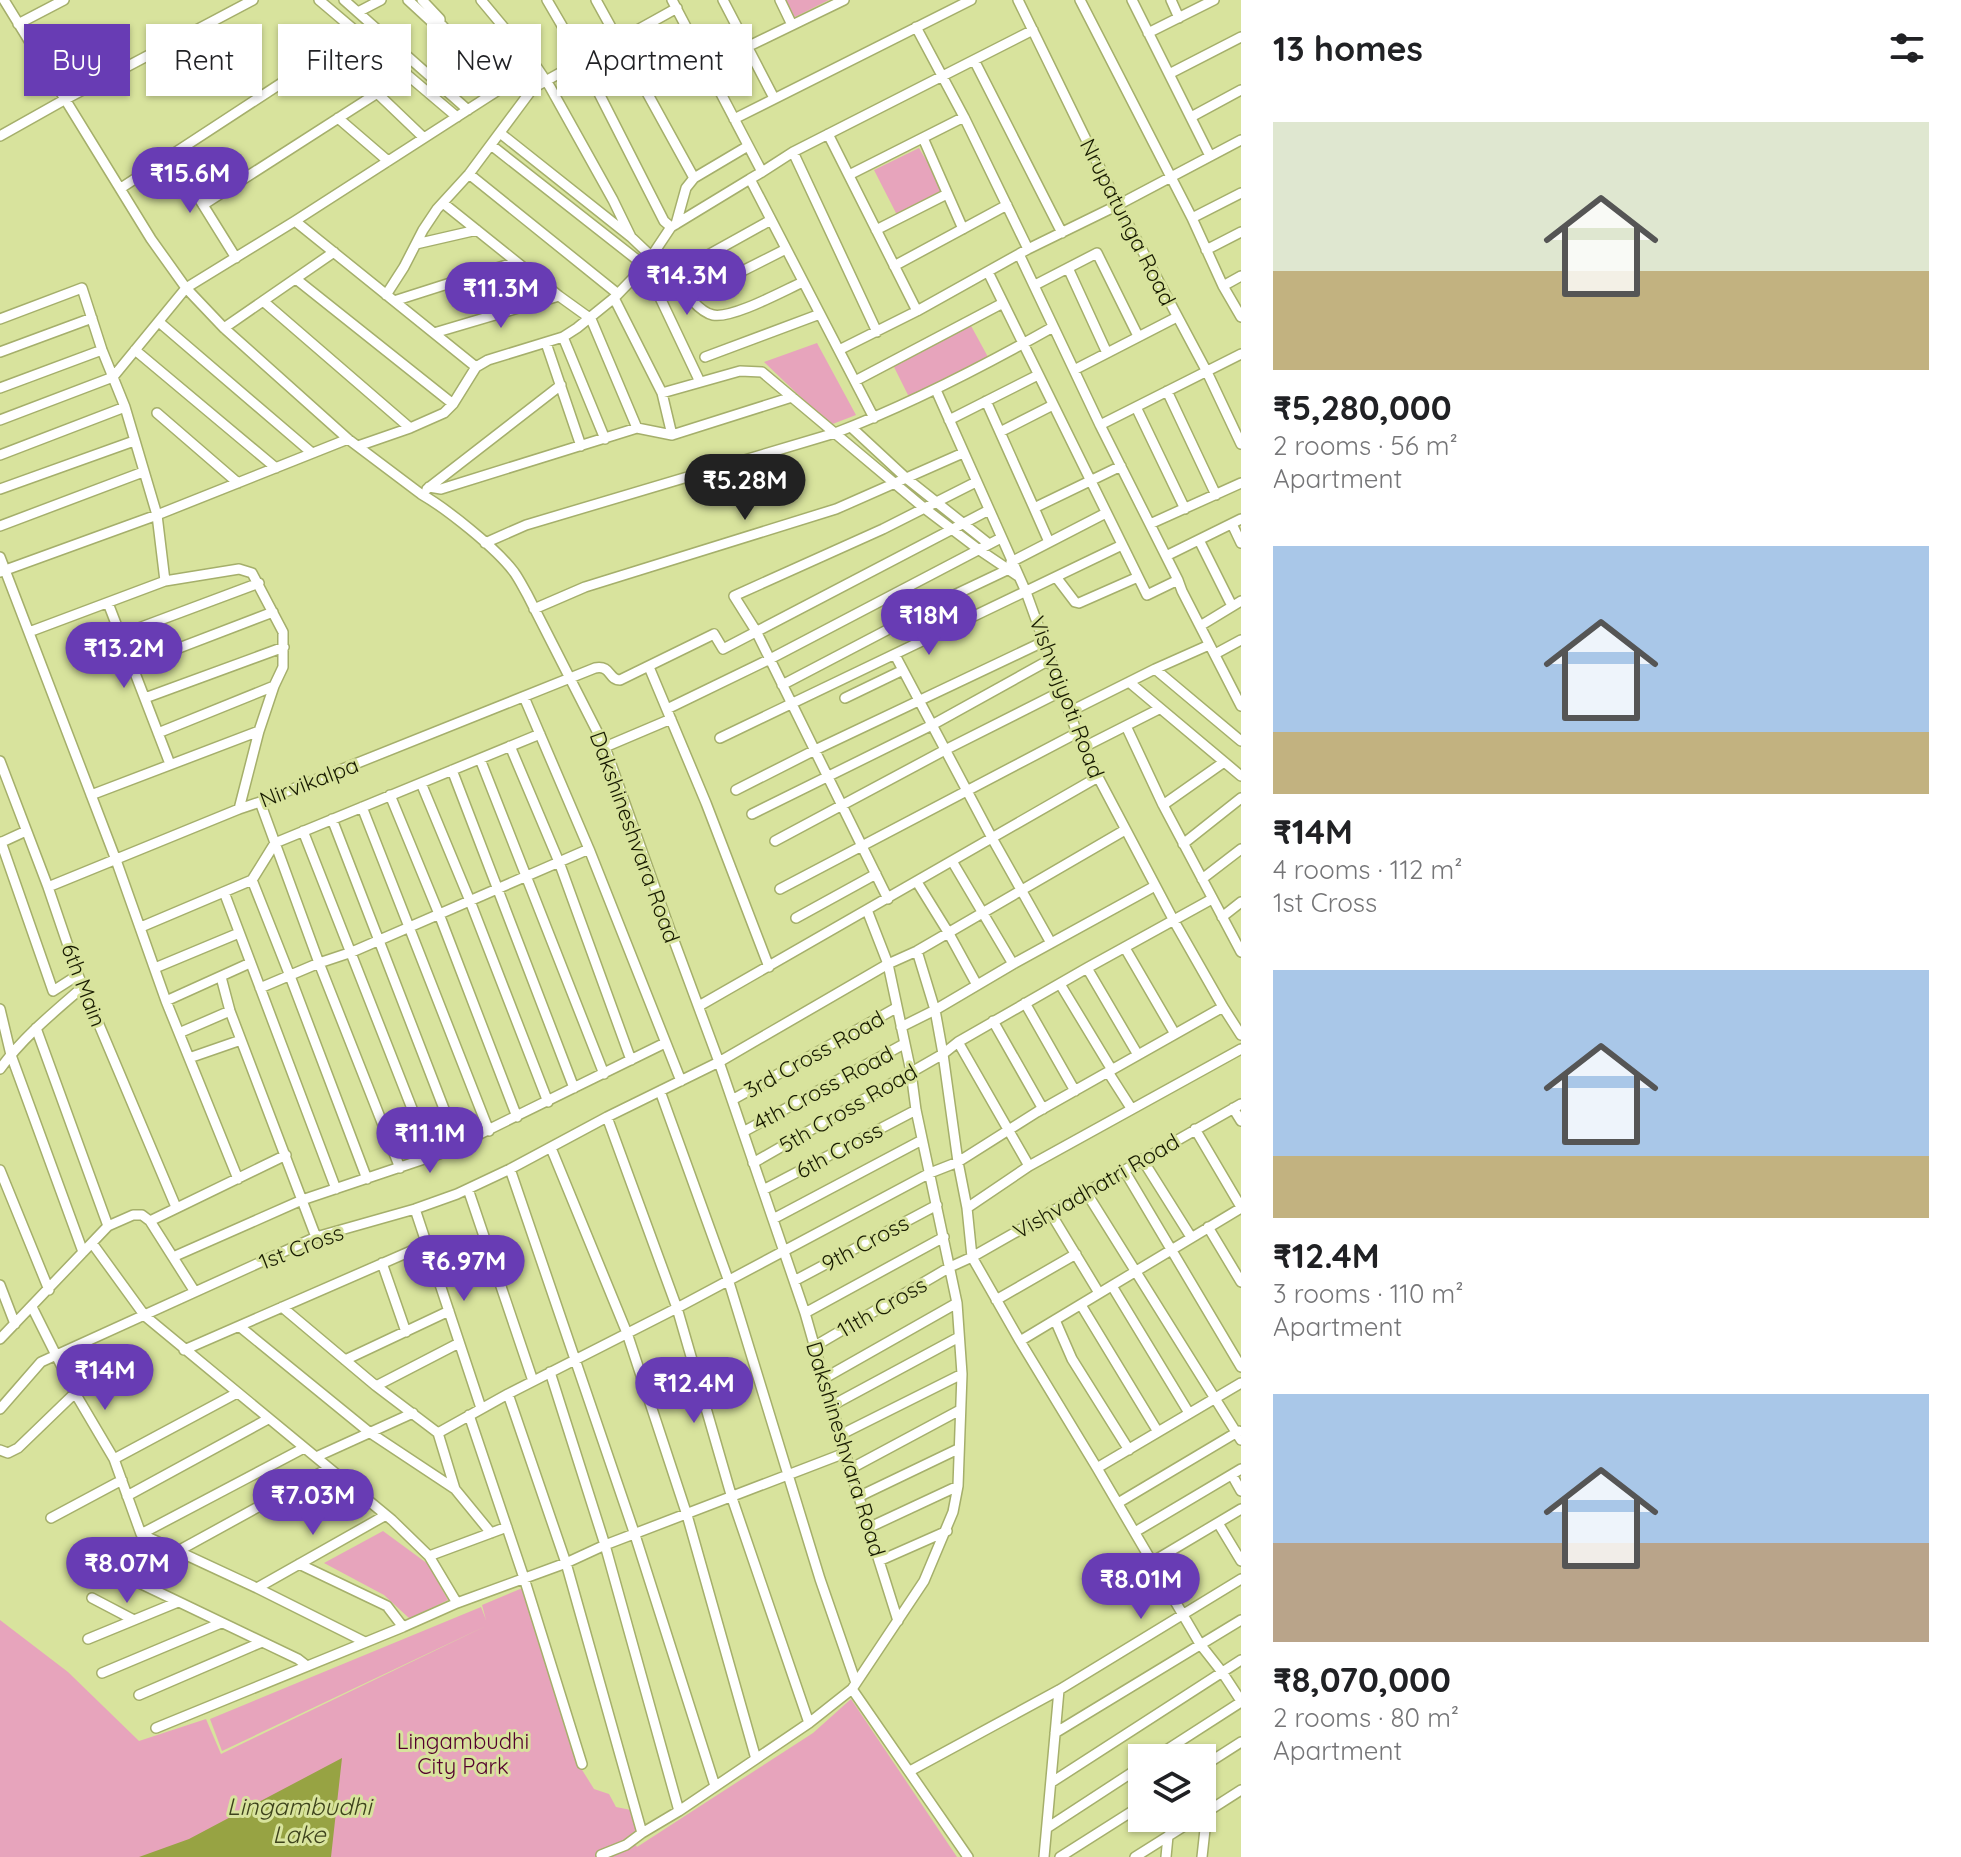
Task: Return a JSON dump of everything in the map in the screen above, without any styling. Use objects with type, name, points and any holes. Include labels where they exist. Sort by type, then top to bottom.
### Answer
[{"type":"street","name":"Dakshineshvara Road","points":[[4,0],[151,239],[186,288],[224,328],[348,439],[425,491],[431,500],[485,543],[513,571],[534,609],[605,747],[699,1006],[805,1313],[858,1497],[898,1621]]},
{"type":"street","points":[[18,24],[64,0]]},
{"type":"street","points":[[0,136],[253,0]]},
{"type":"street","points":[[319,0],[347,24]]},
{"type":"street","points":[[344,0],[427,73]]},
{"type":"street","points":[[358,12],[381,0]]},
{"type":"street","points":[[408,0],[434,24],[440,23],[440,19],[422,0]]},
{"type":"street","points":[[481,0],[501,24]]},
{"type":"street","points":[[547,0],[561,24]]},
{"type":"street","points":[[596,0],[610,24]]},
{"type":"street","points":[[723,0],[735,24]]},
{"type":"street","points":[[780,0],[792,25]]},
{"type":"street","points":[[752,45],[844,0]]},
{"type":"street","points":[[734,119],[916,27],[950,5],[971,0]]},
{"type":"street","name":"Nrupatunga Road","points":[[1018,0],[1118,205],[1207,372],[1241,444]]},
{"type":"street","points":[[1080,0],[1171,176],[1223,286],[1240,311]]},
{"type":"street","points":[[1132,0],[1210,156]]},
{"type":"street","points":[[1171,0],[1179,18]]},
{"type":"street","points":[[1148,33],[1214,0]]},
{"type":"street","points":[[643,24],[675,4],[762,172]]},
{"type":"street","points":[[916,27],[1007,205],[1053,327],[1182,591],[1238,694],[1241,706]]},
{"type":"street","points":[[674,225],[793,152],[1033,30]]},
{"type":"street","points":[[1169,74],[1241,37]]},
{"type":"street","points":[[752,56],[774,98]]},
{"type":"street","points":[[974,60],[1062,233]]},
{"type":"street","points":[[541,74],[631,237]]},
{"type":"street","points":[[390,298],[423,230],[443,203],[469,174],[533,88],[557,75]]},
{"type":"street","points":[[411,77],[457,117]]},
{"type":"street","points":[[121,188],[278,85]]},
{"type":"street","points":[[1191,117],[1241,90]]},
{"type":"street","points":[[203,205],[372,96]]},
{"type":"street","points":[[380,96],[424,138]]},
{"type":"street","points":[[452,96],[468,110]]},
{"type":"street","points":[[0,420],[113,377],[186,288],[490,96]]},
{"type":"street","points":[[600,96],[664,221],[674,225]]},
{"type":"street","points":[[650,96],[694,178]]},
{"type":"street","points":[[849,175],[964,117]]},
{"type":"street","points":[[338,118],[388,161]]},
{"type":"street","points":[[500,133],[651,256]]},
{"type":"street","points":[[828,134],[917,311]]},
{"type":"street","points":[[923,138],[963,229]]},
{"type":"street","points":[[839,350],[1241,140]]},
{"type":"street","points":[[491,145],[645,266],[700,382]]},
{"type":"street","points":[[358,446],[444,413],[476,367],[488,360],[563,337],[591,319],[645,266],[674,225],[686,188],[694,178],[748,146]]},
{"type":"street","points":[[793,152],[877,332]]},
{"type":"street","points":[[172,155],[236,258]]},
{"type":"street","points":[[469,174],[616,296],[662,393],[672,435]]},
{"type":"street","points":[[750,179],[874,418]]},
{"type":"street","points":[[1192,218],[1241,193]]},
{"type":"street","points":[[876,230],[947,194]]},
{"type":"street","points":[[443,203],[591,319],[637,428]]},
{"type":"street","points":[[894,266],[1007,205]]},
{"type":"street","points":[[771,220],[672,275],[689,298],[710,315],[729,315],[803,282]]},
{"type":"street","points":[[295,221],[476,367]]},
{"type":"street","points":[[416,244],[477,230]]},
{"type":"street","points":[[1206,250],[1241,232]]},
{"type":"street","points":[[689,298],[786,249]]},
{"type":"street","points":[[224,328],[334,252]]},
{"type":"street","points":[[1035,285],[1097,253],[1138,336]]},
{"type":"street","points":[[390,298],[516,262]]},
{"type":"street","points":[[1068,268],[1107,353]]},
{"type":"street","points":[[988,272],[1147,595],[1178,580]]},
{"type":"street","points":[[1223,286],[1241,276]]},
{"type":"street","points":[[296,279],[453,404]]},
{"type":"street","points":[[0,319],[82,288],[125,407],[157,515],[165,581]]},
{"type":"street","points":[[434,333],[559,296]]},
{"type":"street","points":[[263,301],[410,428]]},
{"type":"street","points":[[855,381],[1003,303]]},
{"type":"street","points":[[705,357],[820,314]]},
{"type":"street","points":[[1074,370],[1177,317]]},
{"type":"street","points":[[0,352],[92,318]]},
{"type":"street","points":[[159,322],[312,453]]},
{"type":"street","points":[[485,543],[526,525],[851,427],[936,390],[1053,327]]},
{"type":"street","points":[[563,337],[605,439]]},
{"type":"street","points":[[546,343],[581,446]]},
{"type":"street","points":[[0,388],[102,350]]},
{"type":"street","points":[[135,350],[276,468]]},
{"type":"street","points":[[1100,425],[1241,354]]},
{"type":"street","points":[[662,393],[740,371],[762,372],[924,508],[978,549],[1009,566]]},
{"type":"street","points":[[949,420],[1038,375]]},
{"type":"street","points":[[425,491],[561,385]]},
{"type":"street","name":"Vishvajyoti Road","points":[[936,390],[1001,538],[1009,566],[1026,592],[1077,733],[1174,921],[1241,1035]]},
{"type":"street","points":[[1167,391],[1216,495]]},
{"type":"street","points":[[425,491],[441,489],[637,428],[672,435],[792,397]]},
{"type":"street","points":[[986,401],[1049,542]]},
{"type":"street","points":[[1000,432],[1053,405]]},
{"type":"street","points":[[0,455],[125,407]]},
{"type":"street","points":[[1136,407],[1185,509]]},
{"type":"street","points":[[157,413],[238,483]]},
{"type":"street","points":[[851,427],[906,478],[989,544]]},
{"type":"street","points":[[3,572],[348,439]]},
{"type":"street","points":[[0,489],[134,441]]},
{"type":"street","points":[[534,609],[585,587],[836,509],[963,453]]},
{"type":"street","points":[[1034,508],[1121,466]]},
{"type":"street","points":[[0,526],[143,472]]},
{"type":"street","points":[[888,899],[756,631],[734,596],[976,482]]},
{"type":"street","points":[[1150,524],[1241,483]]},
{"type":"street","points":[[769,967],[706,803],[649,667],[714,634],[723,649],[989,510]]},
{"type":"street","points":[[782,685],[1106,513]]},
{"type":"street","points":[[1166,556],[1236,522],[1241,543]]},
{"type":"street","points":[[605,747],[1001,538]]},
{"type":"street","points":[[1199,540],[1237,604],[1200,626]]},
{"type":"street","points":[[720,738],[1122,545]]},
{"type":"street","points":[[0,557],[3,572],[116,860],[166,1001],[238,1179]]},
{"type":"street","points":[[29,632],[165,581],[239,569],[252,573],[283,632],[283,667],[259,731],[239,809]]},
{"type":"street","points":[[1056,577],[1073,600],[1079,603],[1138,577]]},
{"type":"street","points":[[120,635],[259,583]]},
{"type":"street","points":[[108,603],[170,764]]},
{"type":"street","points":[[132,666],[273,612]]},
{"type":"street","points":[[1069,712],[1155,669],[1241,640]]},
{"type":"street","points":[[736,790],[1045,641]]},
{"type":"street","points":[[145,698],[284,647]]},
{"type":"street","points":[[895,655],[1051,943]]},
{"type":"street","points":[[752,814],[932,725],[1051,659]]},
{"type":"street","name":"Nirvikalpa","points":[[48,887],[595,668],[607,669],[616,681],[649,667]]},
{"type":"street","points":[[1155,669],[1241,741]]},
{"type":"street","points":[[845,698],[903,670]]},
{"type":"street","points":[[1129,682],[1241,776]]},
{"type":"street","points":[[158,733],[274,686]]},
{"type":"street","points":[[775,841],[1062,691]]},
{"type":"street","points":[[524,697],[589,849],[681,1081]]},
{"type":"street","points":[[1084,747],[1159,709]]},
{"type":"street","points":[[1126,726],[1163,805],[1241,952]]},
{"type":"street","points":[[91,795],[259,731]]},
{"type":"street","points":[[780,889],[1077,733]]},
{"type":"street","points":[[141,927],[252,880],[275,843],[540,734]]},
{"type":"street","points":[[510,746],[559,862],[631,1060]]},
{"type":"street","points":[[480,759],[604,1074]]},
{"type":"street","points":[[1163,805],[1224,762]]},
{"type":"street","name":"6th Main","points":[[1,764],[78,975],[176,1207]]},
{"type":"street","points":[[452,770],[574,1088]]},
{"type":"street","points":[[699,1006],[1098,777]]},
{"type":"street","points":[[421,783],[548,1102]]},
{"type":"street","points":[[390,795],[517,1117]]},
{"type":"street","points":[[1183,844],[1241,798]]},
{"type":"street","points":[[260,802],[319,963],[400,1168]]},
{"type":"street","points":[[362,807],[489,1131]]},
{"type":"street","points":[[332,819],[458,1145]]},
{"type":"street","name":"1st Cross","points":[[0,1409],[41,1362],[316,1237],[415,1209],[510,1169],[719,1062],[1125,830]]},
{"type":"street","points":[[26,831],[0,842],[53,991],[78,975]]},
{"type":"street","points":[[303,831],[431,1157]]},
{"type":"street","points":[[260,988],[352,952],[589,849]]},
{"type":"street","points":[[1202,879],[1241,849]]},
{"type":"street","points":[[952,861],[1013,964]]},
{"type":"street","points":[[796,918],[876,874]]},
{"type":"street","points":[[252,880],[367,1179]]},
{"type":"street","points":[[917,882],[977,985]]},
{"type":"street","points":[[901,1027],[1155,886]]},
{"type":"street","points":[[224,892],[336,1189]]},
{"type":"street","name":"5th Cross Road","points":[[753,1163],[943,1054],[993,1021],[1212,899]]},
{"type":"street","points":[[1222,917],[1241,902]]},
{"type":"street","points":[[601,1855],[626,1845],[679,1811],[809,1723],[854,1686],[924,1581],[953,1512],[958,1486],[962,1374],[957,1303],[888,964],[867,910]]},
{"type":"street","points":[[155,968],[239,933]]},
{"type":"street","points":[[1125,948],[1175,1034]]},
{"type":"street","points":[[917,951],[935,1010],[943,1054],[972,1257],[1200,1644],[1241,1701],[1175,1744]]},
{"type":"street","points":[[166,1001],[250,963]]},
{"type":"street","points":[[1087,968],[1138,1055]]},
{"type":"street","points":[[221,977],[230,1011],[316,1237]]},
{"type":"street","points":[[1060,984],[1131,1108]]},
{"type":"street","points":[[0,1069],[36,1028],[84,986]]},
{"type":"street","points":[[1025,1003],[1075,1091]]},
{"type":"street","points":[[438,1433],[784,1249],[930,1173],[958,1162],[1043,1109],[1223,1007]]},
{"type":"street","name":"3rd Cross Road","points":[[732,1100],[896,1008]]},
{"type":"street","points":[[0,1009],[11,1055],[83,1252]]},
{"type":"street","points":[[179,1033],[230,1011]]},
{"type":"street","points":[[993,1021],[1043,1109]]},
{"type":"street","points":[[36,1028],[108,1226]]},
{"type":"street","points":[[189,1058],[241,1040]]},
{"type":"street","points":[[958,1042],[1029,1166]]},
{"type":"street","points":[[173,1257],[302,1200],[431,1157],[665,1043]]},
{"type":"street","name":"4th Cross Road","points":[[743,1132],[904,1044]]},
{"type":"street","points":[[967,1208],[1029,1166],[1241,1049]]},
{"type":"street","points":[[660,1091],[728,1279],[854,1686],[968,1857]]},
{"type":"street","points":[[1237,1106],[1241,1121]]},
{"type":"street","name":"Vishvadhatri Road","points":[[950,1267],[1237,1106]]},
{"type":"street","name":"6th Cross","points":[[763,1190],[916,1110]]},
{"type":"street","points":[[607,1117],[677,1308],[732,1498],[809,1723]]},
{"type":"street","points":[[1020,1341],[1241,1208],[1195,1129]]},
{"type":"street","points":[[773,1219],[922,1140]]},
{"type":"street","points":[[551,1148],[627,1333],[687,1515],[756,1759]]},
{"type":"street","points":[[150,1221],[286,1155]]},
{"type":"street","points":[[1142,1159],[1191,1237]]},
{"type":"street","points":[[510,1169],[635,1535],[715,1786]]},
{"type":"street","points":[[0,1170],[49,1290]]},
{"type":"street","points":[[1124,1170],[1241,1367]]},
{"type":"street","points":[[468,1189],[533,1381]]},
{"type":"street","points":[[1086,1192],[1240,1434],[1118,1503]]},
{"type":"street","name":"9th Cross","points":[[794,1281],[937,1205]]},
{"type":"street","points":[[415,1209],[481,1408]]},
{"type":"street","points":[[1050,1212],[1099,1293]]},
{"type":"street","points":[[0,1339],[108,1226],[133,1215],[142,1215],[150,1221],[195,1292]]},
{"type":"street","points":[[1208,1227],[1241,1282]]},
{"type":"street","points":[[805,1313],[944,1237]]},
{"type":"street","points":[[92,1243],[145,1316],[386,1515],[429,1556],[457,1603]]},
{"type":"street","points":[[184,1350],[427,1244]]},
{"type":"street","points":[[996,1300],[1076,1254]]},
{"type":"street","points":[[382,1263],[406,1332]]},
{"type":"street","name":"11th Cross","points":[[815,1346],[950,1267]]},
{"type":"street","points":[[0,1285],[15,1324]]},
{"type":"street","points":[[1112,1286],[1189,1413]]},
{"type":"street","points":[[823,1379],[957,1303]]},
{"type":"street","points":[[1081,1305],[1158,1432]]},
{"type":"street","points":[[32,1307],[75,1393],[114,1459],[141,1534],[365,1642]]},
{"type":"street","points":[[282,1307],[438,1433],[455,1489]]},
{"type":"street","points":[[345,1360],[449,1311]]},
{"type":"street","points":[[1055,1320],[1072,1359],[1129,1450]]},
{"type":"street","points":[[239,1326],[369,1432],[455,1489],[491,1533]]},
{"type":"street","points":[[831,1406],[959,1337]]},
{"type":"street","points":[[376,1386],[459,1343]]},
{"type":"street","points":[[550,1372],[605,1545],[679,1811]]},
{"type":"street","points":[[840,1435],[962,1374]]},
{"type":"street","points":[[1097,1468],[1241,1383]]},
{"type":"street","points":[[0,1450],[8,1453],[18,1448],[75,1393]]},
{"type":"street","points":[[114,1459],[237,1393]]},
{"type":"street","points":[[508,1394],[566,1563],[642,1833]]},
{"type":"street","points":[[850,1469],[960,1410]]},
{"type":"street","points":[[316,1457],[413,1413]]},
{"type":"street","points":[[469,1415],[582,1764]]},
{"type":"street","points":[[127,1496],[268,1419]]},
{"type":"street","points":[[141,1534],[304,1448]]},
{"type":"street","points":[[858,1497],[958,1449]]},
{"type":"street","points":[[156,1728],[457,1603],[845,1453]]},
{"type":"street","points":[[178,1551],[329,1468]]},
{"type":"street","points":[[1135,1532],[1236,1472],[1241,1491]]},
{"type":"street","points":[[51,1518],[122,1480]]},
{"type":"street","points":[[868,1528],[958,1486]]},
{"type":"street","points":[[1152,1562],[1241,1509]]},
{"type":"street","points":[[257,1588],[386,1515]]},
{"type":"street","points":[[1218,1523],[1241,1561]]},
{"type":"street","points":[[429,1556],[507,1527]]},
{"type":"street","points":[[879,1561],[947,1531]]},
{"type":"street","points":[[299,1564],[387,1606],[403,1627]]},
{"type":"street","points":[[131,1579],[307,1666]]},
{"type":"street","points":[[910,1771],[1059,1690],[1241,1579]]},
{"type":"street","points":[[92,1598],[134,1620]]},
{"type":"street","points":[[88,1639],[178,1602]]},
{"type":"street","points":[[1055,1733],[1241,1620]]},
{"type":"street","points":[[102,1673],[221,1623]]},
{"type":"street","points":[[139,1695],[262,1642]]},
{"type":"street","points":[[1052,1782],[1241,1660]]},
{"type":"street","points":[[1044,1857],[1059,1690]]},
{"type":"street","points":[[1216,1758],[1241,1742]]},
{"type":"street","points":[[1047,1828],[1128,1775]]},
{"type":"street","points":[[1216,1806],[1241,1790]]},
{"type":"street","points":[[1060,1857],[1128,1814]]},
{"type":"street","points":[[1135,1857],[1174,1832]]},
{"type":"street","points":[[1202,1857],[1204,1832]]},
{"type":"street","points":[[1166,1857],[1168,1836]]},
{"type":"green space","points":[[785,0],[829,0],[793,18]]},
{"type":"green space","points":[[919,148],[944,190],[897,215],[874,170]]},
{"type":"green space","points":[[970,324],[988,357],[909,397],[893,365]]},
{"type":"green space","points":[[817,343],[856,415],[830,425],[764,362]]},
{"type":"green space","points":[[383,1531],[428,1564],[448,1600],[410,1619],[384,1595],[324,1563]]},
{"type":"green space","name":"Lingambudhi City Park","points":[[525,1587],[579,1765],[594,1789],[609,1794],[616,1807],[631,1810],[638,1830],[630,1835],[637,1847],[813,1733],[851,1699],[957,1857],[0,1857],[0,1620],[68,1672],[139,1741],[206,1719],[221,1754],[488,1625],[222,1751],[210,1719],[481,1607],[486,1620],[482,1605]]},
{"type":"water","name":"Lingambudhi Lake","points":[[342,1758],[331,1857],[139,1857],[189,1839]]}]
